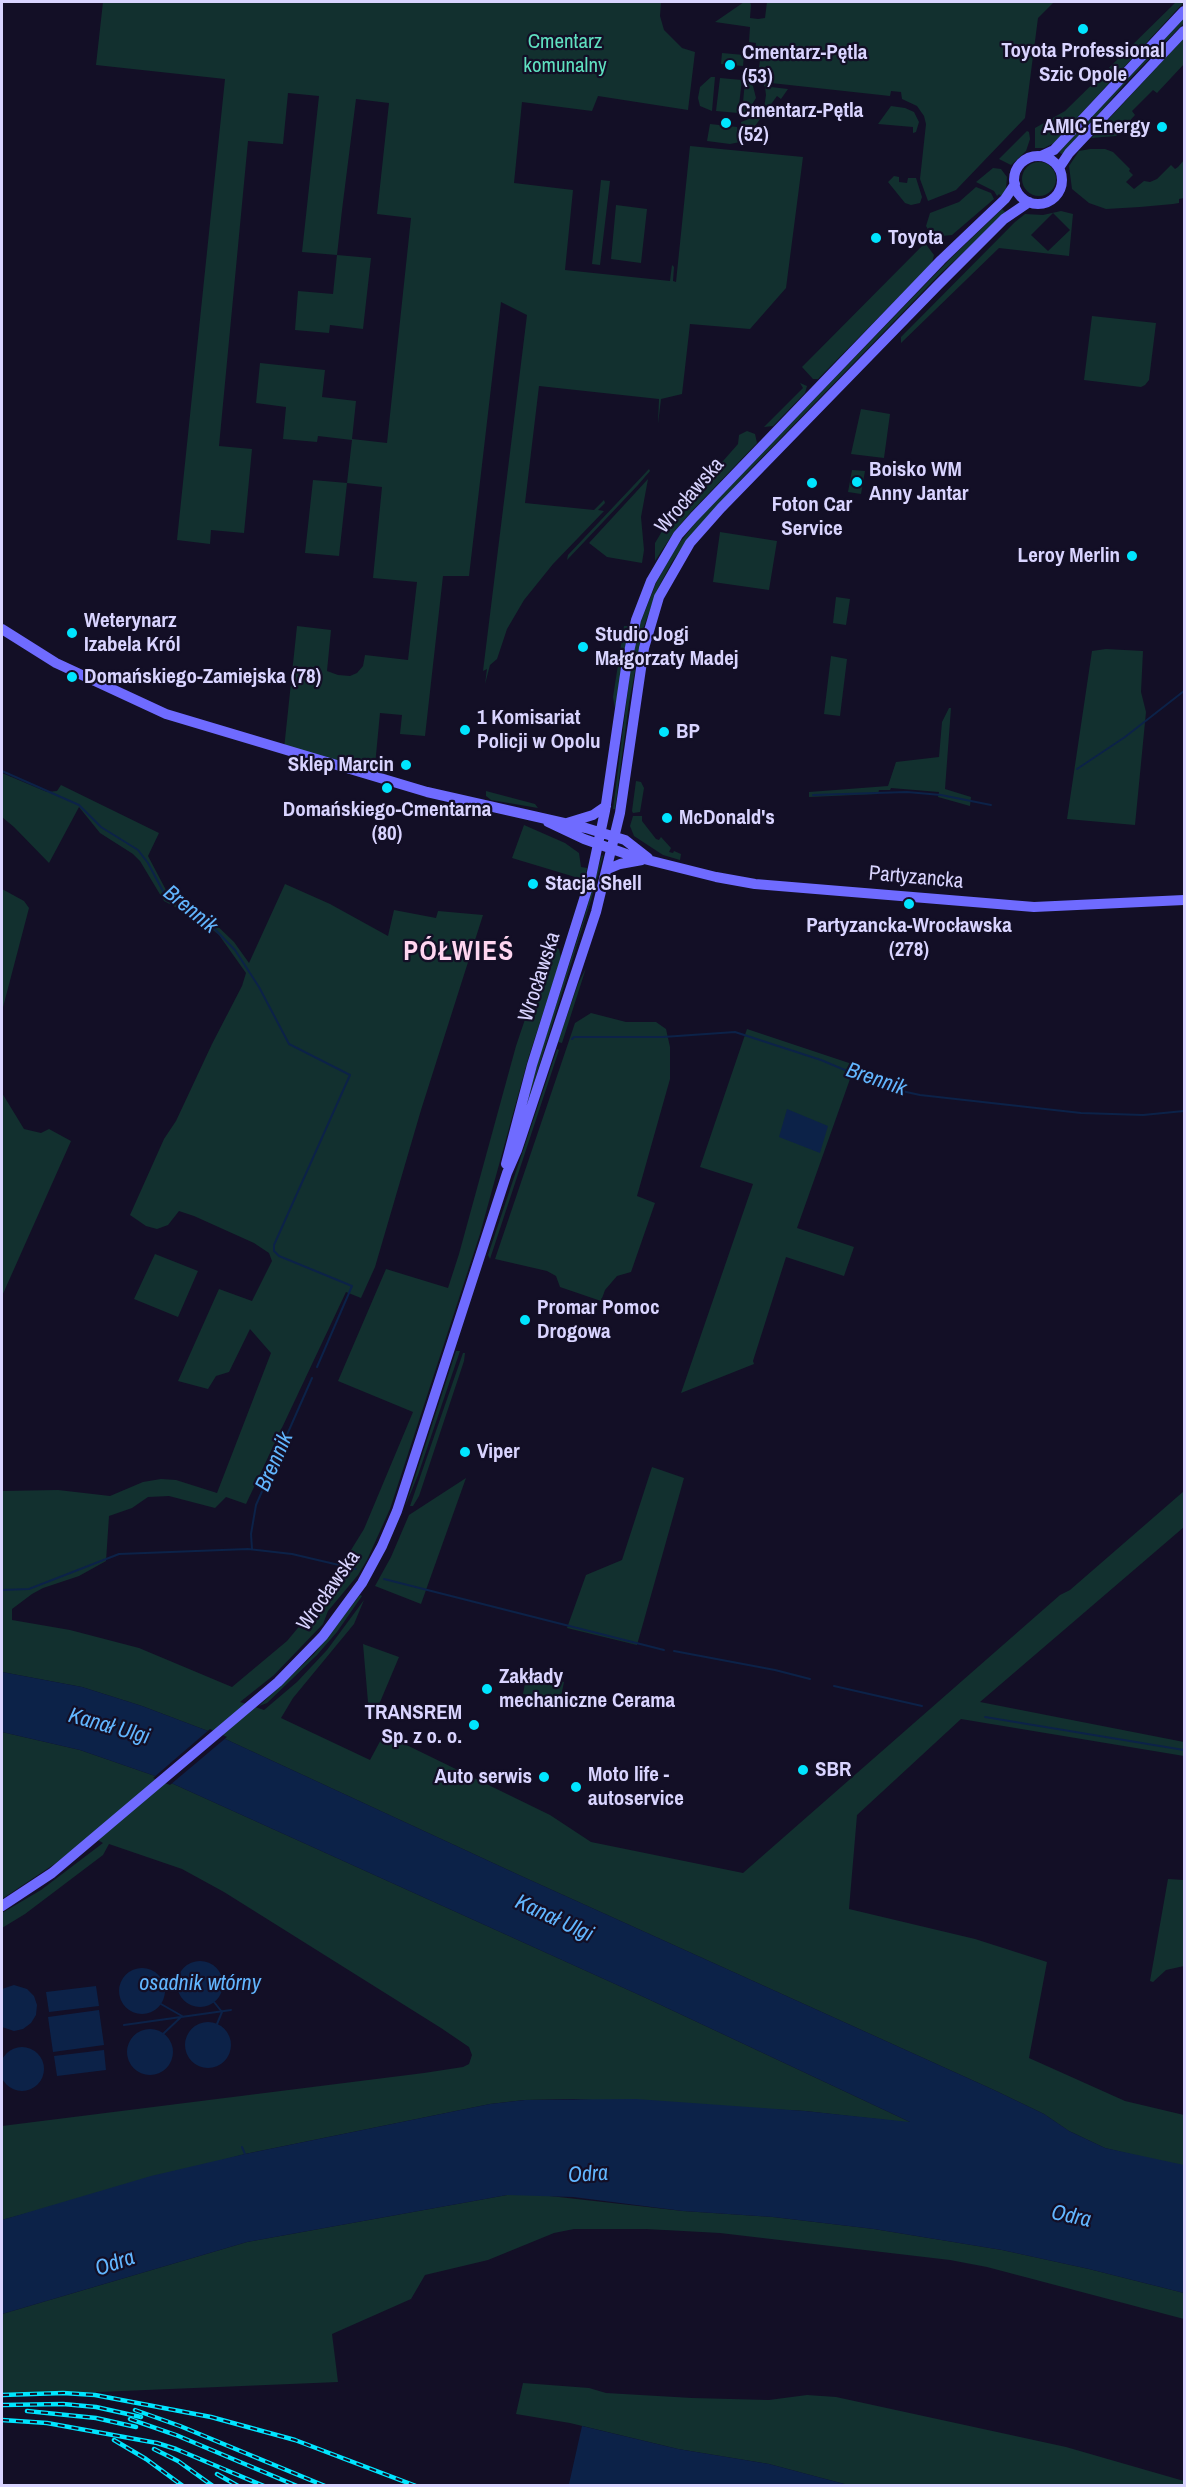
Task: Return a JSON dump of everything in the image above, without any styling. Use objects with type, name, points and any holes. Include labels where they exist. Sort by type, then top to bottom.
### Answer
[{"type":"main road","points":[[1041,156],[1054,150],[1185,11]]},
{"type":"main road","points":[[1059,168],[1069,153],[1185,31]]},
{"type":"main road","points":[[1029,157],[1050,158],[1059,168],[1062,184],[1058,193],[1051,200],[1040,204],[1029,202],[1018,193],[1014,176],[1019,165],[1029,157]]},
{"type":"main road","name":"Wrocławska","points":[[507,1173],[506,1163],[510,1144],[532,1065],[577,925],[599,845],[627,661],[636,620],[651,581],[672,545],[694,517],[936,265],[1005,199],[1015,184]]},
{"type":"main road","name":"Wrocławska","points":[[2,1906],[52,1874],[250,1706],[323,1636],[362,1583],[382,1546],[397,1511],[507,1173],[517,1150],[574,982],[614,843],[646,637],[659,597],[683,554],[721,508],[1004,219],[1029,202]]},
{"type":"main road","points":[[2,629],[57,663],[166,714],[427,792],[567,823],[601,833],[614,843]]},
{"type":"main road","points":[[567,823],[592,815],[606,806]]},
{"type":"main road","points":[[540,818],[565,832],[599,845],[614,843]]},
{"type":"main road","name":"Partyzancka","points":[[614,843],[648,858],[694,872],[755,884],[1034,907],[1185,900]]},
{"type":"main road","points":[[608,869],[648,858]]},
{"type":"green space","name":"Cmentarz komunalny","points":[[103,2],[661,2],[660,16],[664,30],[682,48],[695,52],[688,110],[598,96],[592,111],[522,102],[514,183],[573,190],[565,270],[670,281],[672,265],[674,267],[673,281],[676,282],[690,146],[803,157],[786,288],[750,329],[690,324],[682,394],[661,399],[658,424],[659,399],[539,386],[525,503],[594,510],[604,500],[605,503],[598,510],[604,511],[553,564],[524,600],[507,629],[497,659],[490,665],[485,684],[487,669],[483,671],[527,315],[501,302],[469,576],[443,576],[425,736],[400,734],[402,715],[380,713],[374,776],[284,749],[297,626],[331,630],[327,671],[338,675],[350,676],[357,673],[363,666],[365,655],[408,660],[417,582],[373,578],[382,487],[347,483],[352,440],[318,436],[317,442],[283,439],[286,407],[256,403],[260,363],[325,370],[322,397],[356,401],[352,439],[387,443],[411,218],[377,214],[389,103],[356,99],[337,255],[302,252],[319,96],[288,93],[283,144],[248,141],[219,446],[252,449],[244,533],[211,530],[210,544],[177,540],[225,79],[96,65]]},
{"type":"green space","points":[[744,2],[750,2],[750,18],[758,19],[765,18],[767,2],[1054,2],[1038,18],[1025,118],[956,190],[928,201],[920,179],[926,124],[917,106],[902,99],[901,92],[891,91],[890,96],[771,83],[759,68],[760,60],[754,60],[756,43],[749,42],[750,27],[715,22]]},
{"type":"green space","points":[[1176,2],[1184,2],[1054,143],[1044,148],[1035,148],[1035,128],[1065,111]]},
{"type":"green space","points":[[1184,17],[1184,23],[1125,84],[1063,155],[1059,152]]},
{"type":"green space","points":[[1184,38],[1184,64],[1157,93],[1153,90],[1132,111],[1135,115],[1116,136],[1091,138]]},
{"type":"green space","points":[[722,53],[744,55],[743,66],[721,64]]},
{"type":"green space","points":[[746,71],[759,73],[771,87],[788,89],[781,99],[777,96],[744,141],[741,122],[757,116],[764,108],[766,95],[765,87],[759,78]]},
{"type":"green space","points":[[711,77],[715,77],[712,111],[700,106],[698,98],[700,87]]},
{"type":"green space","points":[[720,78],[742,80],[738,113],[716,111]]},
{"type":"green space","points":[[745,81],[753,86],[756,98],[748,111],[742,113]]},
{"type":"green space","points":[[891,106],[914,112],[919,122],[916,132],[913,133],[913,127],[878,124]]},
{"type":"green space","points":[[710,124],[737,127],[740,142],[730,144],[707,141]]},
{"type":"green space","points":[[1027,131],[1030,139],[1026,151],[1011,165],[999,159]]},
{"type":"green space","points":[[1105,149],[1113,152],[1130,169],[1133,175],[1126,182],[1134,189],[1144,181],[1150,182],[1157,179],[1171,165],[1175,169],[1184,160],[1184,198],[1179,199],[1179,203],[1173,204],[1106,209],[1089,203],[1072,189],[1069,166],[1079,151]]},
{"type":"green space","points":[[1039,162],[1051,167],[1056,179],[1051,191],[1039,196],[1027,191],[1022,179],[1027,167]]},
{"type":"green space","points":[[993,168],[1001,169],[1007,177],[1006,189],[1002,197],[976,182]]},
{"type":"green space","points":[[894,176],[899,177],[899,182],[907,183],[908,178],[916,178],[922,197],[920,203],[911,205],[905,203],[888,182]]},
{"type":"green space","points":[[601,180],[610,181],[600,265],[592,264]]},
{"type":"green space","points":[[976,187],[991,193],[994,199],[952,235],[942,236],[929,231],[926,226],[930,213],[959,202]]},
{"type":"green space","points":[[616,205],[647,209],[641,263],[611,259]]},
{"type":"green space","points":[[1002,209],[1006,213],[939,275],[747,473],[689,538],[672,562],[658,588],[643,629],[629,703],[615,809],[613,809],[632,657],[638,629],[656,583],[677,546],[701,516],[951,258]]},
{"type":"green space","points":[[1061,211],[1073,214],[1069,256],[999,248],[901,343],[901,337],[1015,222],[1025,214],[1043,215]],"holes":[[[1053,213],[1070,230],[1048,251],[1031,235]]]},
{"type":"green space","points":[[925,243],[934,255],[932,263],[818,379],[813,379],[802,367]]},
{"type":"green space","points":[[337,255],[371,258],[363,329],[330,325],[329,333],[295,330],[298,291],[333,294]]},
{"type":"green space","points":[[1092,316],[1156,323],[1149,380],[1145,385],[1141,387],[1084,380]]},
{"type":"green space","points":[[800,383],[807,386],[805,393],[773,426],[764,427],[803,388]]},
{"type":"green space","points":[[861,409],[890,414],[884,458],[851,454]]},
{"type":"green space","points":[[747,431],[755,434],[757,443],[691,512],[674,532],[655,561],[655,543],[664,528],[738,444],[739,435]]},
{"type":"green space","points":[[649,469],[650,471],[638,485],[567,560],[568,555]]},
{"type":"green space","name":"Boisko WM Anny Jantar","points":[[852,470],[865,471],[861,494],[848,492]]},
{"type":"green space","points":[[648,479],[641,517],[644,550],[642,563],[607,557],[589,543]]},
{"type":"green space","points":[[313,480],[347,483],[339,556],[305,553]]},
{"type":"green space","points":[[720,532],[777,541],[769,590],[713,582]]},
{"type":"green space","points":[[836,597],[850,599],[846,625],[833,623]]},
{"type":"green space","points":[[624,626],[629,626],[615,709],[613,697]]},
{"type":"green space","points":[[1106,649],[1143,651],[1141,692],[1146,712],[1135,825],[1067,819],[1092,651]]},
{"type":"green space","points":[[831,656],[847,659],[840,716],[824,714]]},
{"type":"green space","points":[[951,708],[945,789],[971,797],[970,806],[938,797],[939,792],[891,788],[890,790],[879,790],[878,794],[809,797],[809,792],[888,786],[896,762],[939,757],[942,722]]},
{"type":"green space","points":[[2,773],[47,792],[57,791],[61,785],[159,833],[148,856],[167,892],[207,916],[234,942],[249,963],[285,884],[330,904],[388,936],[394,910],[436,918],[438,911],[483,915],[421,1110],[375,1267],[361,1298],[346,1292],[246,1504],[226,1497],[215,1508],[169,1496],[148,1497],[132,1508],[109,1516],[106,1561],[79,1576],[32,1594],[12,1609],[12,1620],[70,1630],[139,1648],[232,1687],[287,1641],[317,1605],[364,1529],[413,1412],[338,1381],[386,1269],[448,1288],[516,1046],[550,945],[559,949],[561,958],[528,1059],[480,1234],[390,1509],[367,1560],[358,1575],[328,1611],[323,1624],[274,1675],[240,1702],[264,1710],[297,1682],[327,1650],[364,1600],[354,1624],[293,1698],[281,1718],[370,1760],[384,1734],[550,1815],[591,1842],[743,1873],[1060,1595],[1070,1590],[1184,1491],[1184,1527],[980,1702],[1184,1742],[1184,1756],[961,1719],[857,1815],[849,1909],[975,1939],[1047,1962],[1029,2058],[1125,2101],[1184,2115],[1184,2167],[1105,2148],[1069,2131],[1044,2114],[994,2090],[208,1731],[142,1706],[82,1687],[2,1672],[2,1491],[58,1490],[110,1496],[143,1482],[161,1479],[176,1480],[217,1493],[271,1353],[250,1329],[229,1372],[216,1376],[208,1389],[178,1381],[219,1289],[252,1301],[272,1261],[269,1253],[254,1243],[179,1211],[168,1225],[157,1229],[146,1226],[130,1215],[164,1139],[176,1121],[242,986],[246,973],[219,935],[203,922],[164,901],[140,861],[100,833],[79,807],[49,863],[2,817]]},
{"type":"green space","points":[[636,781],[641,782],[644,788],[640,812],[633,813],[632,811]]},
{"type":"green space","points":[[486,791],[535,804],[538,808],[491,800],[486,796]]},
{"type":"green space","points":[[633,816],[642,816],[642,821],[656,839],[659,840],[661,837],[671,848],[669,852],[674,851],[681,854],[680,860],[663,855],[634,836],[630,826]]},
{"type":"green space","points":[[524,825],[565,843],[579,853],[581,867],[587,868],[585,880],[512,858]]},
{"type":"green space","points":[[602,855],[591,900],[520,1127],[540,1054]]},
{"type":"green space","points":[[2,889],[24,901],[29,908],[2,1011]]},
{"type":"green space","points":[[586,968],[562,1043],[558,1042],[578,984]]},
{"type":"green space","points":[[591,1013],[626,1022],[656,1022],[666,1029],[670,1047],[670,1079],[637,1196],[655,1203],[631,1272],[617,1276],[605,1290],[601,1301],[560,1287],[556,1276],[547,1271],[495,1259],[575,1023]]},
{"type":"green space","points":[[747,1029],[855,1065],[797,1228],[854,1247],[844,1276],[786,1257],[753,1361],[754,1364],[681,1393],[753,1184],[700,1167]]},
{"type":"green space","points":[[557,1049],[559,1050],[490,1259],[488,1255]]},
{"type":"green space","points":[[2,1093],[24,1129],[41,1133],[49,1129],[71,1141],[2,1296]]},
{"type":"green space","points":[[155,1254],[198,1271],[178,1317],[134,1299]]},
{"type":"green space","points":[[456,1351],[460,1351],[405,1507]]},
{"type":"green space","points":[[463,1353],[465,1353],[464,1361],[419,1496],[413,1506],[410,1506]]},
{"type":"green space","points":[[652,1467],[684,1478],[637,1645],[567,1628],[586,1575],[622,1560]]},
{"type":"green space","points":[[466,1478],[421,1604],[375,1586],[391,1557],[409,1515]]},
{"type":"green space","points":[[360,1595],[362,1596],[337,1632],[317,1655],[267,1703],[259,1706],[314,1654]]},
{"type":"green space","points":[[363,1644],[399,1657],[375,1714],[368,1702]]},
{"type":"green space","points":[[530,1675],[564,1682],[560,1701],[523,1694],[526,1678]]},
{"type":"green space","points":[[2,1732],[80,1750],[158,1777],[646,1998],[912,2123],[805,2111],[573,2099],[525,2100],[490,2104],[245,2154],[2,2220],[2,2126],[424,2073],[463,2067],[469,2064],[472,2055],[469,2047],[441,2028],[224,1892],[182,1869],[109,1844],[103,1855],[25,1914],[2,1928],[2,1913],[41,1890],[103,1843],[91,1836],[56,1863],[2,1899]]},
{"type":"green space","points":[[1168,1879],[1184,1880],[1184,1966],[1166,1970],[1153,1982],[1150,1981]]},
{"type":"green space","points":[[507,2195],[541,2195],[683,2211],[773,2217],[874,2229],[1002,2250],[1184,2293],[1184,2319],[987,2267],[950,2260],[720,2233],[646,2229],[574,2229],[554,2233],[488,2260],[425,2275],[411,2299],[332,2334],[338,2382],[2,2396],[2,2314],[247,2242]]},
{"type":"green space","points":[[523,2383],[589,2388],[606,2393],[692,2398],[769,2400],[807,2395],[836,2397],[1066,2447],[1184,2481],[1184,2485],[848,2485],[769,2464],[678,2449],[570,2423],[516,2414]]},
{"type":"water","points":[[787,1109],[828,1126],[820,1153],[779,1137]]},
{"type":"water","points":[[2,1672],[82,1687],[142,1706],[208,1731],[994,2090],[1044,2114],[1069,2131],[1105,2148],[1184,2165],[1184,2293],[1002,2250],[874,2229],[773,2217],[683,2211],[573,2197],[507,2195],[247,2242],[2,2314],[2,2220],[151,2176],[245,2154],[490,2104],[525,2100],[636,2099],[805,2111],[910,2122],[646,1998],[158,1777],[80,1750],[2,1732]]},
{"type":"water","name":"osadnik wtórny","points":[[200,1961],[216,1968],[223,1984],[216,2000],[200,2007],[184,2000],[177,1984],[184,1968]]},
{"type":"water","name":"osadnik wtórny","points":[[142,1968],[158,1975],[165,1991],[158,2007],[142,2014],[126,2007],[119,1991],[126,1975]]},
{"type":"water","points":[[14,1985],[27,1989],[34,1996],[37,2005],[36,2015],[31,2023],[23,2029],[14,2031],[2,2027],[2,1989]]},
{"type":"water","points":[[96,1986],[99,2006],[49,2012],[46,1992]]},
{"type":"water","points":[[99,2010],[104,2045],[53,2052],[48,2017]]},
{"type":"water","name":"osadnik wtórny","points":[[208,2022],[224,2029],[231,2045],[224,2061],[208,2068],[192,2061],[185,2045],[192,2029]]},
{"type":"water","name":"osadnik wtórny","points":[[150,2029],[166,2036],[173,2052],[166,2068],[150,2075],[134,2068],[127,2052],[134,2036]]},
{"type":"water","points":[[22,2047],[31,2048],[38,2053],[43,2060],[43,2078],[38,2085],[31,2090],[22,2091],[13,2090],[6,2085],[1,2078],[0,2069],[1,2060],[6,2053],[13,2048]]},
{"type":"water","points":[[104,2050],[106,2070],[57,2076],[54,2056]]},
{"type":"water","points":[[582,2426],[678,2449],[769,2464],[848,2485],[569,2484]]},
{"type":"pier","points":[[210,1729],[227,1737],[170,1785],[153,1778]]},
{"type":"waterway","points":[[1077,769],[1125,737],[1184,691]]},
{"type":"waterway","name":"Brennik","points":[[2,771],[79,805],[101,827],[138,850],[148,863],[165,895],[206,920],[235,950],[259,987],[289,1044],[350,1075],[274,1245],[274,1251],[279,1256],[352,1286],[317,1367]]},
{"type":"waterway","points":[[813,795],[907,792],[941,795],[991,805]]},
{"type":"waterway","name":"Brennik","points":[[572,1039],[574,1037],[663,1037],[735,1032],[821,1060],[888,1088],[920,1095],[1081,1113],[1143,1115],[1184,1111]]},
{"type":"waterway","name":"Brennik","points":[[252,1549],[251,1534],[256,1505],[312,1378]]},
{"type":"waterway","points":[[2,1590],[29,1589],[119,1554],[248,1549],[292,1554],[356,1569]]},
{"type":"waterway","points":[[384,1579],[664,1650]]},
{"type":"waterway","points":[[674,1651],[810,1679]]},
{"type":"waterway","points":[[834,1686],[922,1706]]},
{"type":"waterway","points":[[985,1717],[1184,1750]]},
{"type":"waterway","points":[[214,2002],[222,2012],[217,2024]]},
{"type":"waterway","points":[[161,2004],[182,2016]]},
{"type":"waterway","points":[[124,2025],[231,2010]]},
{"type":"waterway","points":[[163,2034],[181,2017]]},
{"type":"waterway","points":[[242,2147],[245,2154]]},
{"type":"railway","points":[[2,2395],[63,2393],[95,2395],[211,2417],[295,2440],[416,2486]]},
{"type":"railway","points":[[2,2405],[63,2404],[96,2407],[141,2417]]},
{"type":"railway","points":[[135,2410],[180,2426],[325,2486]]},
{"type":"railway","points":[[27,2411],[96,2418],[136,2427]]},
{"type":"railway","points":[[130,2419],[176,2435],[297,2486]]},
{"type":"railway","points":[[2,2420],[47,2423],[157,2443],[264,2486]]},
{"type":"railway","points":[[114,2440],[146,2459],[183,2486]]},
{"type":"railway","points":[[154,2449],[178,2461],[213,2486]]},
{"type":"railway","points":[[217,2474],[238,2486]]},
{"type":"place","name":"Toyota Professional Szic Opole","points":[[1083,29]]},
{"type":"place","name":"Cmentarz-Pętla (53)","points":[[730,65]]},
{"type":"place","name":"Cmentarz-Pętla (52)","points":[[726,123]]},
{"type":"place","name":"AMIC Energy","points":[[1162,127]]},
{"type":"place","name":"Toyota","points":[[876,238]]},
{"type":"place","name":"Boisko WM Anny Jantar","points":[[857,482]]},
{"type":"place","name":"Foton Car Service","points":[[812,483]]},
{"type":"place","name":"Leroy Merlin","points":[[1132,556]]},
{"type":"place","name":"Weterynarz Izabela Król","points":[[72,633]]},
{"type":"place","name":"Studio Jogi Małgorzaty Madej","points":[[583,647]]},
{"type":"place","name":"Domańskiego-Zamiejska (78)","points":[[72,677]]},
{"type":"place","name":"1 Komisariat Policji w Opolu","points":[[465,730]]},
{"type":"place","name":"BP","points":[[664,732]]},
{"type":"place","name":"Sklep Marcin","points":[[406,765]]},
{"type":"place","name":"Domańskiego-Cmentarna (80)","points":[[387,788]]},
{"type":"place","name":"McDonald's","points":[[667,818]]},
{"type":"place","name":"Stacja Shell","points":[[533,884]]},
{"type":"place","name":"Partyzancka-Wrocławska (278)","points":[[909,904]]},
{"type":"place","name":"Promar Pomoc Drogowa","points":[[525,1320]]},
{"type":"place","name":"Viper","points":[[465,1452]]},
{"type":"place","name":"Zakłady mechaniczne Cerama","points":[[487,1689]]},
{"type":"place","name":"TRANSREM Sp. z o. o.","points":[[474,1725]]},
{"type":"place","name":"SBR","points":[[803,1770]]},
{"type":"place","name":"Auto serwis","points":[[544,1777]]},
{"type":"place","name":"Moto life - autoservice","points":[[576,1787]]},
{"type":"district","name":"PÓŁWIEŚ","points":[[459,953]]},
{"type":"water label","name":"Kanał Ulgi","points":[[109,1727]]},
{"type":"water label","name":"Kanał Ulgi","points":[[554,1919]]},
{"type":"water label","name":"Odra","points":[[588,2175]]},
{"type":"water label","name":"Odra","points":[[1071,2217]]},
{"type":"water label","name":"Odra","points":[[115,2264]]}]
